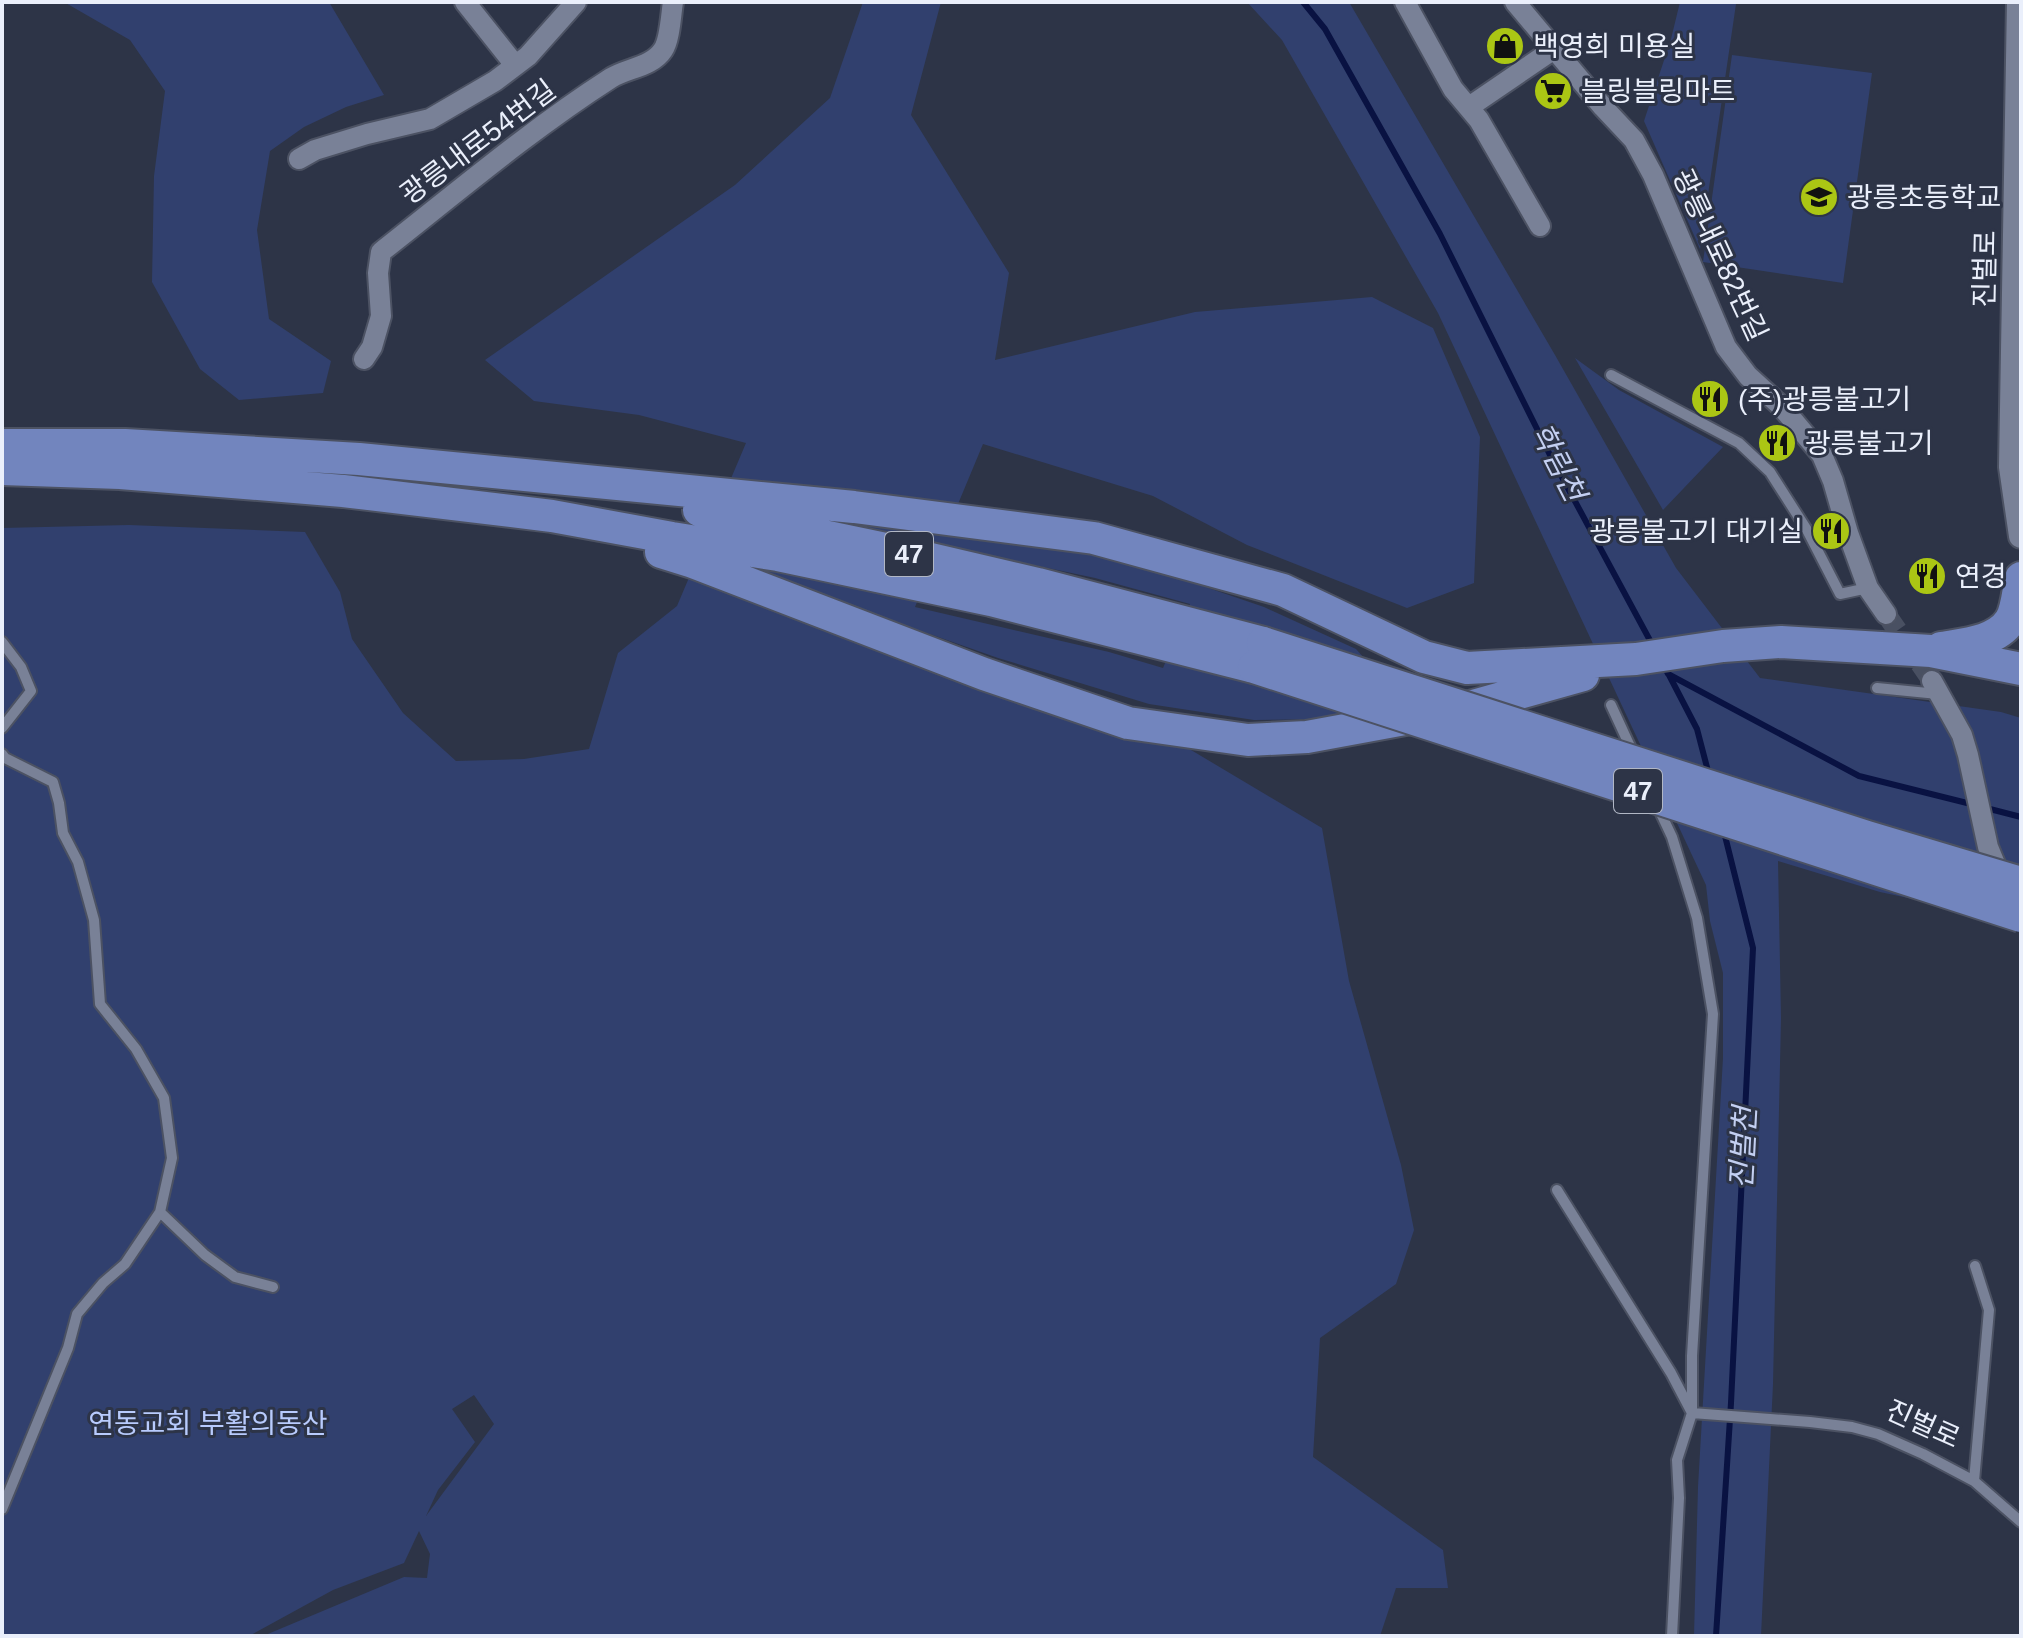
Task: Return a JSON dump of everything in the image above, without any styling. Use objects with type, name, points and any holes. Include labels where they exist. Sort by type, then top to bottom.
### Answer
[{"type":"highway","name":"47","points":[[2,445],[125,445],[359,459],[551,478],[1007,577],[2021,883]]},
{"type":"highway","name":"47","points":[[2,469],[120,473],[327,490],[552,516],[778,555],[1259,655],[2021,916]]},
{"type":"highway","points":[[551,478],[854,507],[1094,538],[1283,590],[1424,657],[1467,668],[1636,659],[1723,646],[1781,642],[1935,675],[2021,669]]},
{"type":"highway","points":[[552,516],[693,562],[969,669],[1128,723],[1248,740],[1307,737],[1470,707],[1636,659]]},
{"type":"highway","points":[[1935,675],[2001,630],[2012,619],[2021,578]]},
{"type":"street","points":[[465,2],[515,65]]},
{"type":"street","points":[[299,159],[315,150],[367,134],[430,119],[495,81],[528,56],[576,2]]},
{"type":"street","name":"광릉내로54번길","points":[[364,359],[372,347],[381,316],[378,273],[381,252],[502,156],[602,84],[653,60],[665,48],[673,2]]},
{"type":"street","points":[[1405,2],[1453,89],[1479,120],[1540,226]]},
{"type":"street","name":"광릉내로82번길","points":[[1515,2],[1634,140],[1653,175],[1726,347],[1748,376],[1781,406],[1822,455],[1868,588],[1886,614]]},
{"type":"street","name":"진벌로","points":[[2019,2],[2016,465],[2021,536]]},
{"type":"street","points":[[1469,107],[1554,49]]},
{"type":"street","points":[[1935,675],[1962,735],[1988,847],[2003,884],[2021,907]]},
{"type":"lane","points":[[1611,375],[1739,443],[1770,472],[1807,530],[1840,594],[1868,588]]},
{"type":"lane","points":[[2,642],[21,667],[31,691],[2,728]]},
{"type":"lane","points":[[1877,688],[1935,675]]},
{"type":"lane","points":[[1611,705],[1672,837],[1697,918],[1713,1014],[1692,1356],[1692,1413],[1677,1460],[1679,1498],[1672,1636]]},
{"type":"lane","points":[[2,754],[53,782],[63,833],[78,862],[94,920],[100,1004],[136,1049],[164,1098],[172,1158],[160,1212],[125,1264],[103,1283],[77,1314],[68,1348],[2,1509]]},
{"type":"lane","points":[[1557,1190],[1671,1373],[1692,1413]]},
{"type":"lane","points":[[160,1212],[205,1255],[235,1277],[273,1287]]},
{"type":"lane","points":[[1974,1481],[1989,1310],[1975,1266]]},
{"type":"lane","name":"진벌로","points":[[1692,1413],[1852,1427],[1878,1434],[1974,1481],[2021,1522]]},
{"type":"green space","points":[[64,2],[329,2],[384,95],[346,107],[304,127],[270,151],[257,230],[269,319],[331,361],[323,393],[239,400],[200,369],[152,282],[154,176],[165,91],[130,40]]},
{"type":"green space","name":"연동교회 부활의동산","points":[[863,2],[941,2],[911,115],[1009,273],[995,360],[1195,312],[1372,297],[1433,328],[1480,437],[1474,583],[1407,608],[1247,545],[1153,496],[983,444],[948,528],[1109,554],[1264,607],[1356,649],[1399,697],[1333,719],[1254,720],[1149,704],[998,658],[907,626],[902,637],[1186,747],[1322,828],[1349,981],[1401,1165],[1414,1230],[1396,1284],[1320,1338],[1313,1457],[1443,1550],[1448,1588],[1396,1588],[1380,1636],[263,1636],[404,1577],[427,1578],[430,1554],[419,1531],[404,1563],[333,1590],[249,1636],[2,1636],[2,528],[129,525],[305,532],[340,592],[352,639],[403,713],[456,761],[524,759],[589,749],[618,653],[677,606],[746,443],[639,415],[534,401],[485,360],[735,185],[830,98]],"holes":[[[940,545],[1095,578],[1190,604],[1163,668],[1109,652],[915,607]],[[474,1395],[494,1424],[426,1516],[438,1490],[475,1442],[452,1409]]]},
{"type":"green space","points":[[1247,2],[1349,2],[1676,568],[1760,678],[2001,712],[2021,718],[2021,922],[1880,892],[1778,861],[1781,1018],[1773,1384],[1761,1636],[1694,1636],[1698,1487],[1723,1058],[1723,973],[1710,921],[1706,885],[1438,313],[1282,40]]},
{"type":"green space","points":[[1680,2],[1736,4],[1700,249],[1644,121]]},
{"type":"green space","points":[[1732,55],[1872,73],[1843,283],[1703,262]]},
{"type":"green space","points":[[1575,358],[1619,390],[1723,447],[1663,510]]},
{"type":"waterway","name":"학림천","points":[[1303,2],[1325,29],[1440,234],[1549,453],[1653,646]]},
{"type":"waterway","name":"학림천","points":[[1664,666],[1668,674],[1859,776],[1975,805]]},
{"type":"waterway","name":"진벌천","points":[[1669,675],[1697,729],[1709,775]]},
{"type":"waterway","name":"학림천","points":[[1986,808],[2021,817]]},
{"type":"waterway","name":"진벌천","points":[[1716,1636],[1731,1403],[1753,948],[1724,832]]},
{"type":"tunnel","points":[[1886,614],[1932,681]]},
{"type":"place","name":"백영희 미용실","points":[[1505,46]]},
{"type":"place","name":"블링블링마트","points":[[1553,91]]},
{"type":"place","name":"광릉초등학교","points":[[1819,197]]},
{"type":"place","name":"(주)광릉불고기","points":[[1710,399]]},
{"type":"place","name":"광릉불고기","points":[[1777,443]]},
{"type":"place","name":"광릉불고기 대기실","points":[[1831,531]]},
{"type":"place","name":"연경","points":[[1927,576]]}]
